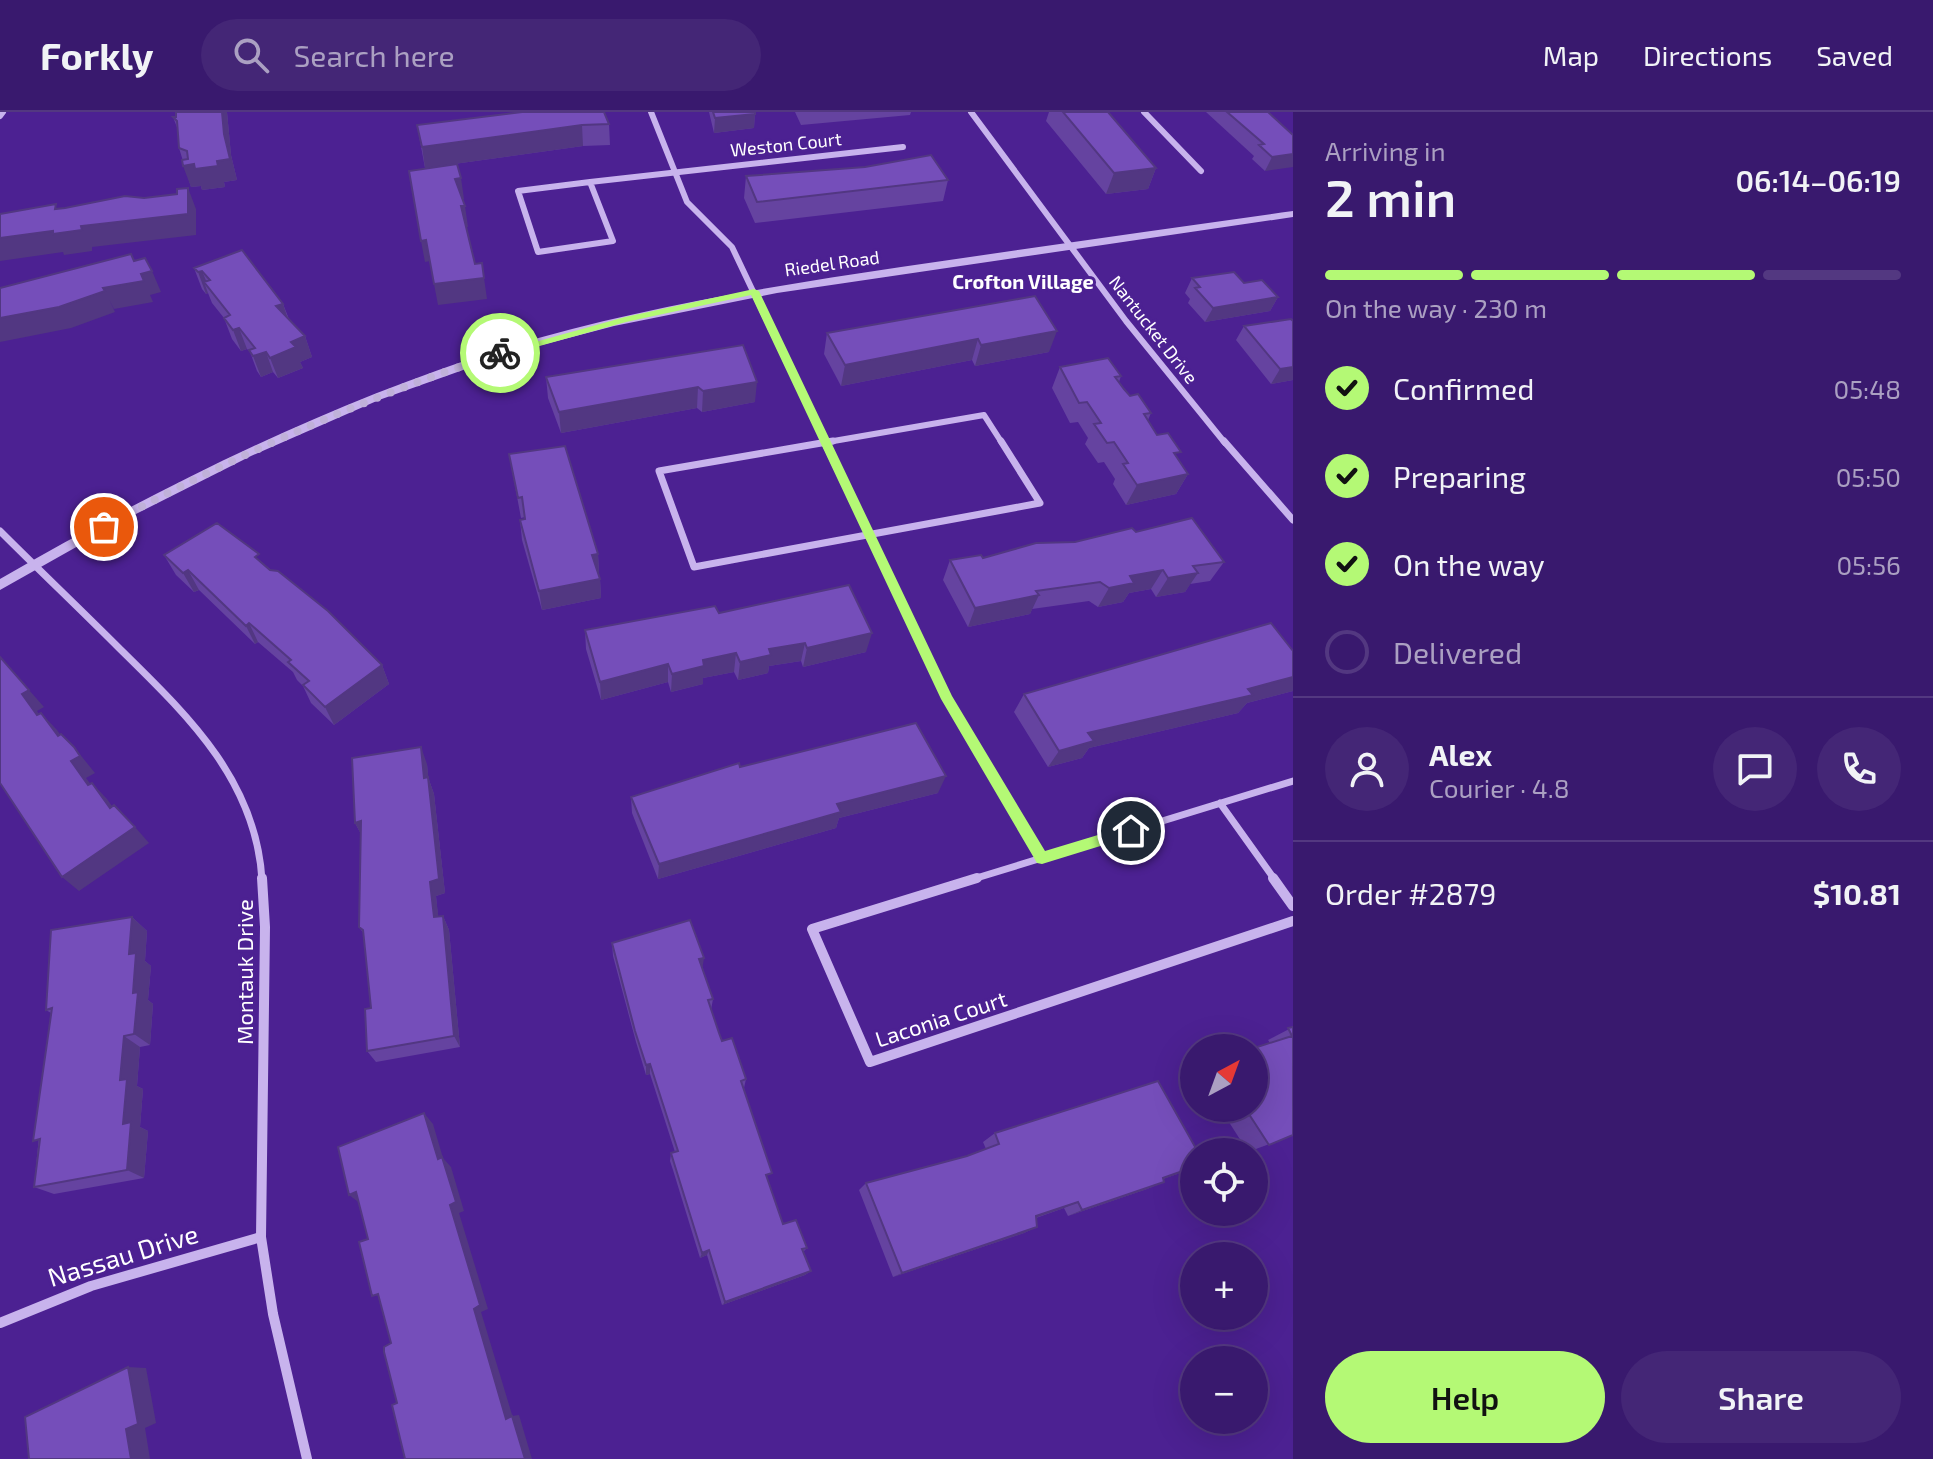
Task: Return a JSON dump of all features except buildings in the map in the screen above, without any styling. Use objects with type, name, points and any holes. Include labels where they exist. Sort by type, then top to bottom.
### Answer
[{"type":"street","points":[[651,112],[672,171],[687,202],[732,247],[947,699],[1042,858]]},
{"type":"street","name":"Nantucket Drive","points":[[971,112],[1069,246],[1221,439],[1293,520]]},
{"type":"street","points":[[1144,112],[1201,171]]},
{"type":"street","name":"Weston Court","points":[[590,181],[613,241],[538,252],[518,191],[590,181],[672,171],[903,147]]},
{"type":"street","name":"Riedel Road","points":[[0,585],[255,449],[420,380],[610,323],[754,291],[1293,214]]},
{"type":"street","points":[[984,415],[1040,503],[869,534],[694,567],[659,471],[984,415]]},
{"type":"street","name":"Montauk Drive","points":[[0,531],[192,720],[224,763],[252,820],[261,863],[265,927],[261,1237],[276,1328],[307,1459]]},
{"type":"street","name":"Laconia Court","points":[[1293,781],[812,929],[870,1062],[1293,921]]},
{"type":"street","points":[[1220,803],[1293,906]]},
{"type":"street","name":"Nassau Drive","points":[[0,1323],[91,1286],[261,1237]]},
{"type":"way so far","points":[[104,527],[255,449],[339,411],[500,353]]},
{"type":"district","name":"Crofton Village","points":[[1023,282]]},
{"type":"route","points":[[500,353],[625,320],[754,291],[947,699],[1042,858],[1131,831]]}]
